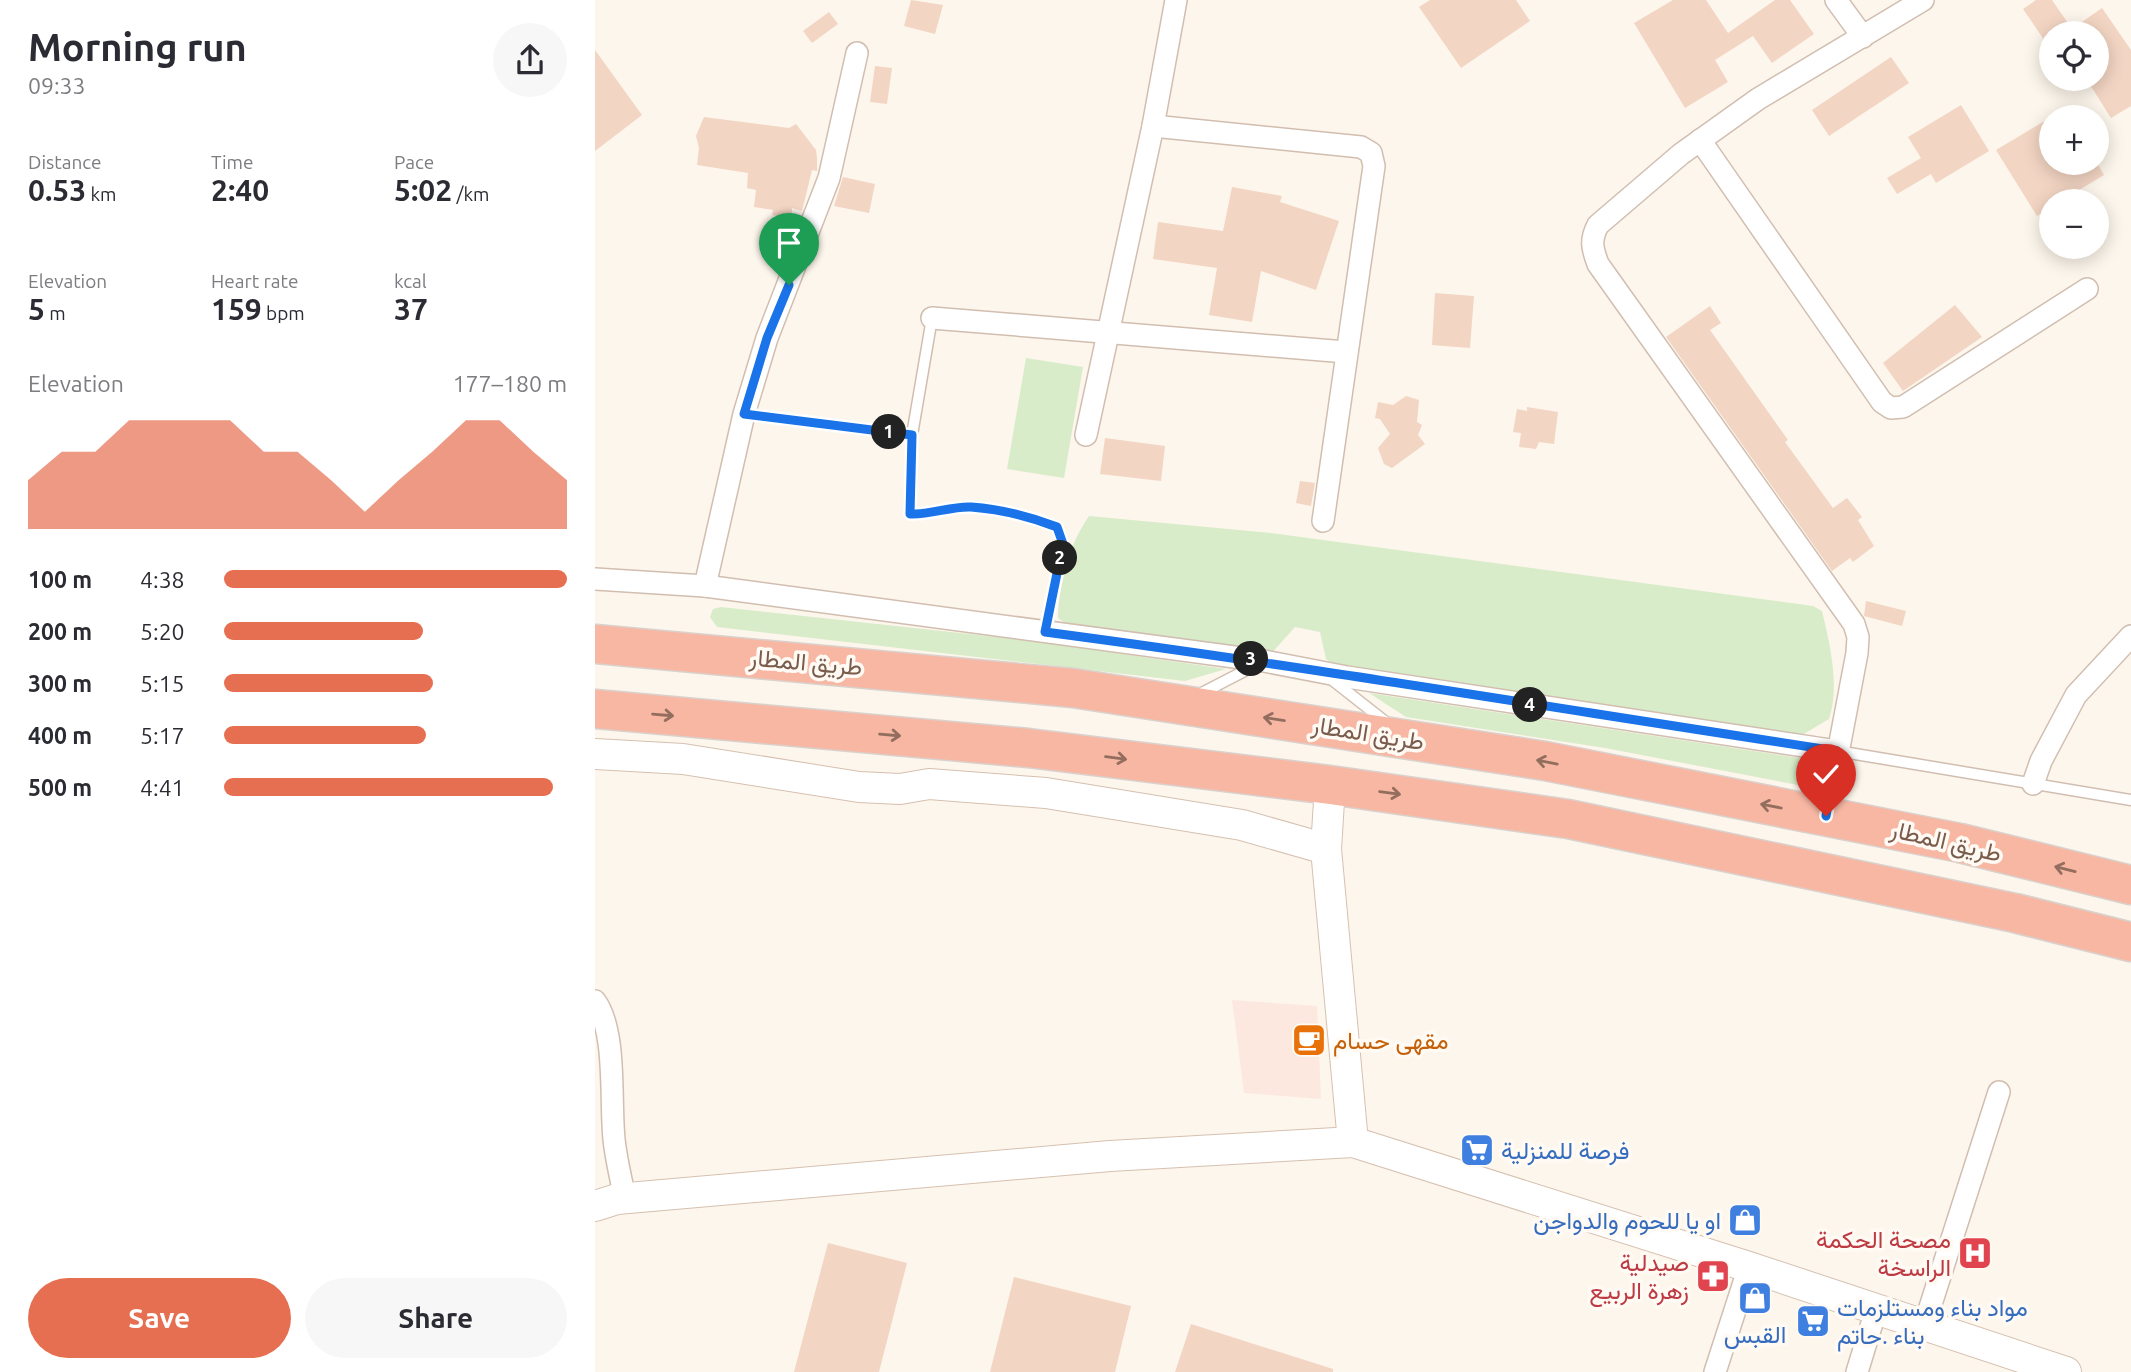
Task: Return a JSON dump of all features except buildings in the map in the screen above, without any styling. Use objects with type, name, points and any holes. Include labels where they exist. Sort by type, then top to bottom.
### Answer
[{"type":"highway","name":"طريق المطار","points":[[595,644],[903,670],[1073,688],[1545,761],[1960,843],[2131,885]]},
{"type":"highway","points":[[595,709],[1028,748],[1330,785],[1568,819],[1989,907],[2131,942]]},
{"type":"street","points":[[1086,435],[1153,126],[1176,0]]},
{"type":"street","points":[[1836,0],[1863,37]]},
{"type":"street","points":[[1826,816],[1857,653],[1858,637],[1854,624],[1598,264],[1592,248],[1592,236],[1598,225],[1700,141],[1758,99],[1923,0]]},
{"type":"street","points":[[705,586],[744,414],[767,338],[828,178],[857,54]]},
{"type":"street","points":[[1153,126],[1361,147],[1371,153],[1374,166],[1323,521]]},
{"type":"street","points":[[1700,141],[1882,402],[1891,408],[1903,407],[2087,289]]},
{"type":"street","points":[[932,318],[1346,352]]},
{"type":"street","points":[[595,579],[705,586],[1264,661],[1324,673],[1837,751]]},
{"type":"street","points":[[2033,784],[2041,761],[2076,695],[2131,636]]},
{"type":"street","points":[[595,754],[683,759],[859,787],[900,789],[929,784],[1046,793],[1242,825],[1326,849]]},
{"type":"street","points":[[1330,785],[1326,849],[1353,1142]]},
{"type":"street","points":[[595,1001],[602,1012],[602,1063],[625,1198]]},
{"type":"street","points":[[1924,1326],[1999,1092]]},
{"type":"street","points":[[595,1206],[625,1198],[1110,1156],[1353,1142],[1749,1267],[2066,1372]]},
{"type":"street","points":[[1715,1372],[1749,1267]]},
{"type":"street","points":[[1857,1372],[1876,1310]]},
{"type":"lane","points":[[932,318],[912,435],[910,514],[928,515],[969,507],[1038,520],[1057,527],[1063,544],[1045,632]]},
{"type":"lane","points":[[744,414],[912,435]]},
{"type":"lane","points":[[1179,704],[1264,661]]},
{"type":"lane","points":[[1324,673],[1409,740]]},
{"type":"lane","points":[[1837,751],[2131,800]]},
{"type":"shaded area","points":[[1232,1000],[1317,1006],[1321,1099],[1244,1093]]},
{"type":"green space","points":[[1026,358],[1083,367],[1064,478],[1007,469]]},
{"type":"green space","points":[[1089,516],[1271,533],[1813,606],[1822,611],[1831,651],[1834,693],[1829,719],[1797,738],[1336,666],[1326,659],[1320,632],[1295,627],[1270,655],[1064,622],[1058,618],[1063,578],[1076,539]]},
{"type":"green space","points":[[721,607],[1033,641],[1226,669],[1185,681],[717,627],[710,617],[713,609]]},
{"type":"green space","points":[[1369,693],[1807,759],[1815,775],[1806,786],[1798,785],[1605,748],[1406,717]]},
{"type":"place","name":"مقهى حسام","points":[[1309,1040]]},
{"type":"place","name":"فرصة للمنزلية","points":[[1477,1150]]},
{"type":"place","name":"او يا للحوم والدواجن","points":[[1745,1220]]},
{"type":"place","name":"مصحة الحكمة الراسخة","points":[[1975,1253]]},
{"type":"place","name":"صيدلية زهرة الربيع","points":[[1713,1276]]},
{"type":"place","name":"القبس","points":[[1755,1298]]},
{"type":"place","name":"مواد بناء ومستلزمات بناء .حاتم","points":[[1813,1321]]},
{"type":"route","points":[[789,285],[767,338],[744,414],[912,435],[910,514],[928,515],[969,507],[1038,520],[1057,527],[1063,544],[1045,632],[1264,661],[1347,677],[1837,751],[1826,816]]}]
